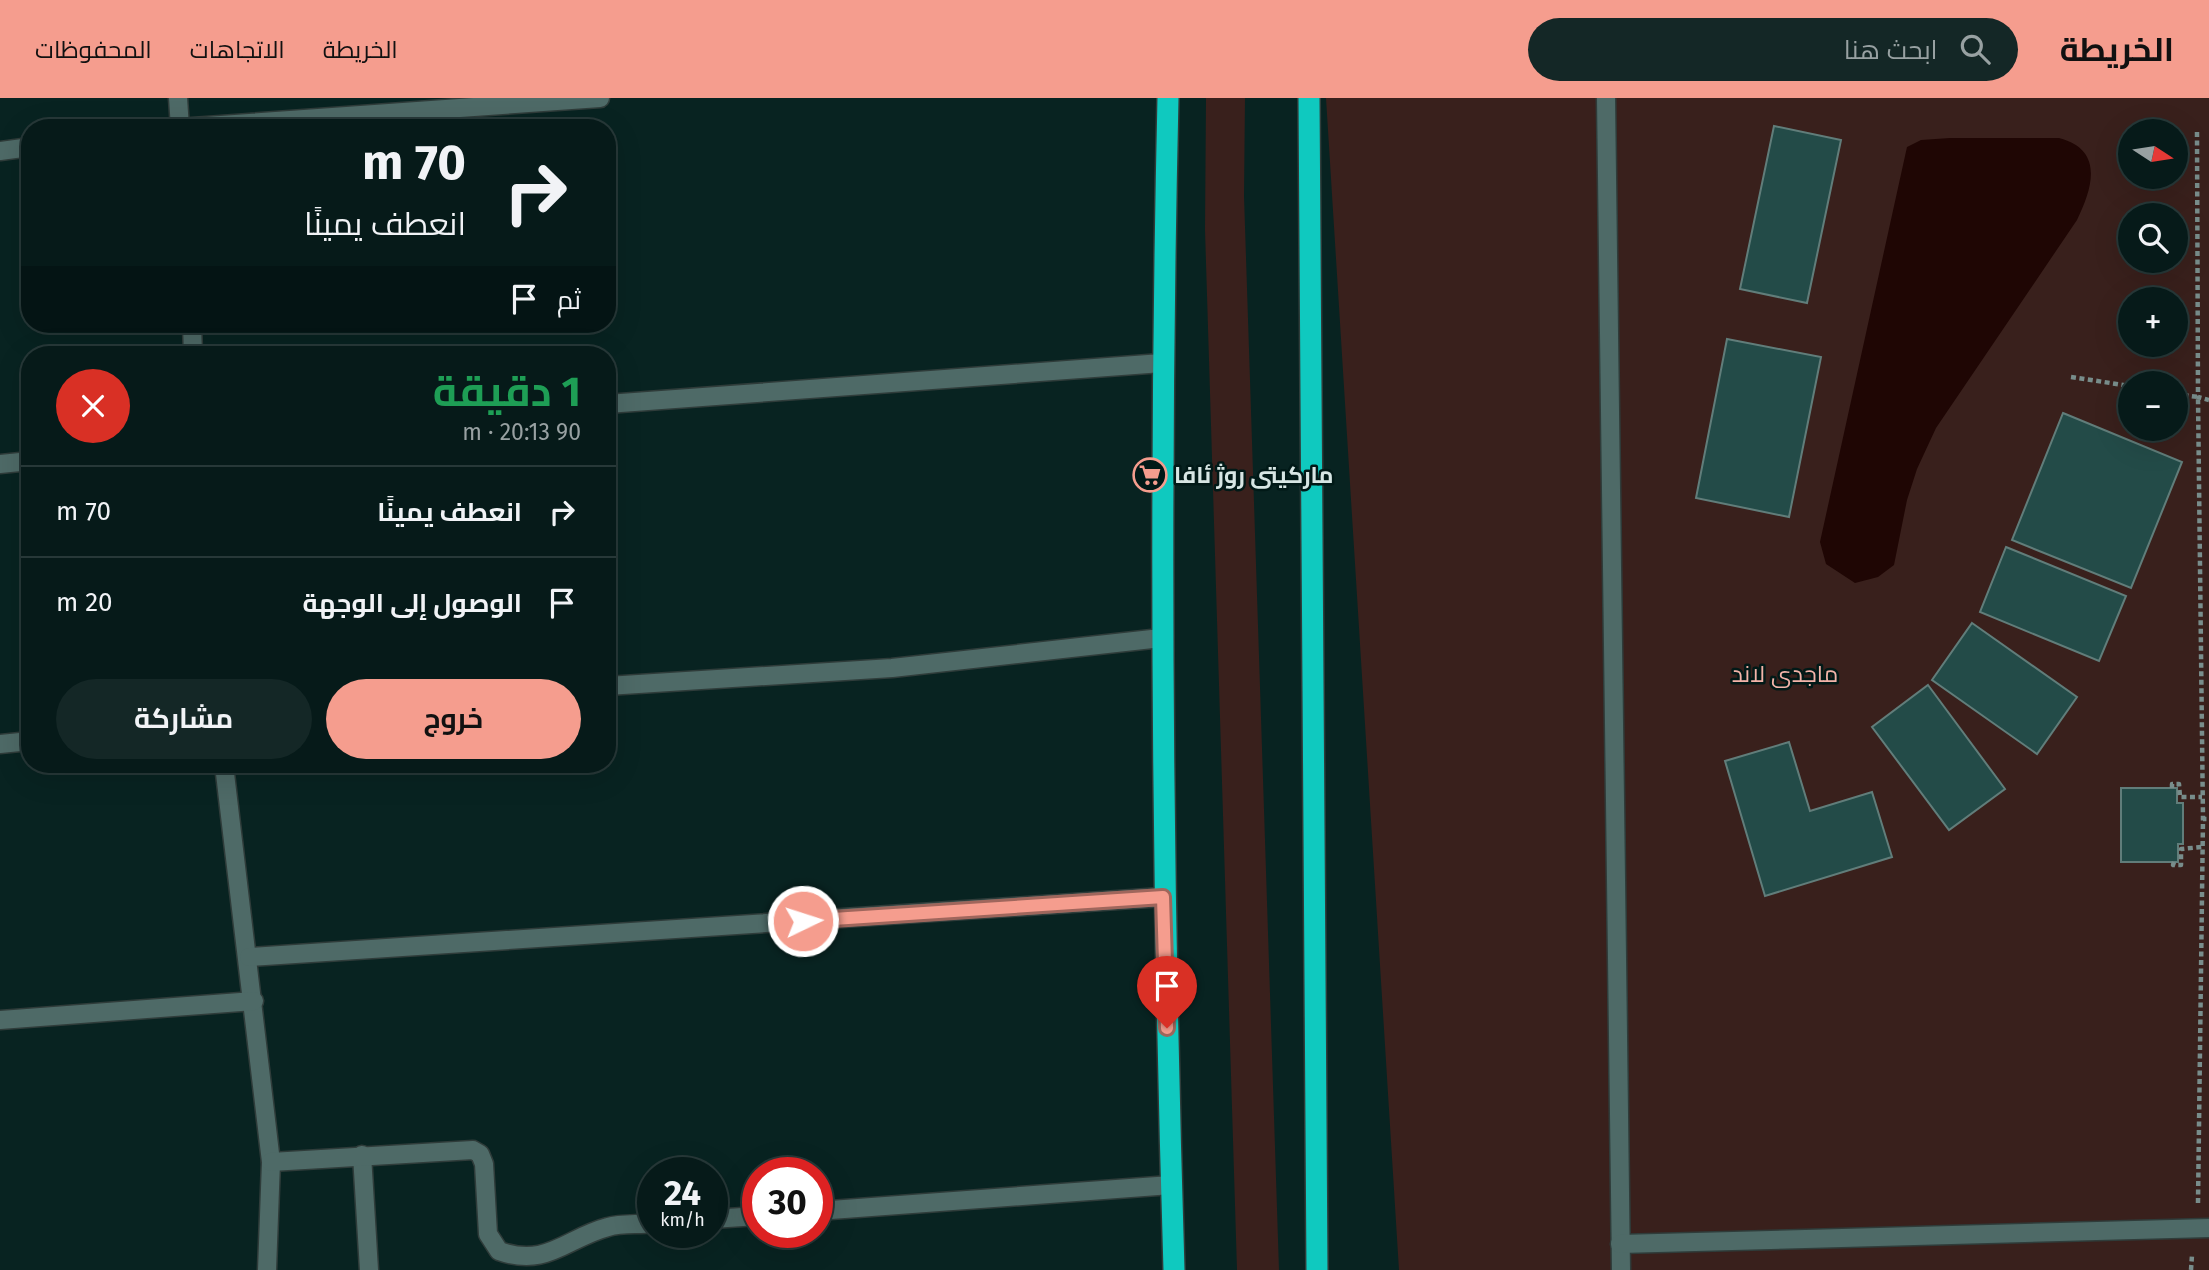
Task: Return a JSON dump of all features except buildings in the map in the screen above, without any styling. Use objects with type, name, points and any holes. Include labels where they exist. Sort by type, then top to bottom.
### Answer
[{"type":"highway","points":[[1168,98],[1161,363],[1161,638],[1163,897],[1174,1270]]},
{"type":"highway","points":[[1309,98],[1317,1270]]},
{"type":"street","points":[[178,98],[179,119]]},
{"type":"street","points":[[305,119],[600,98]]},
{"type":"street","points":[[1606,98],[1621,1270]]},
{"type":"street","points":[[0,151],[21,148]]},
{"type":"street","points":[[616,403],[1161,363]]},
{"type":"street","points":[[0,464],[21,462]]},
{"type":"street","points":[[616,685],[892,668],[1161,638]]},
{"type":"street","points":[[0,744],[21,742]]},
{"type":"street","points":[[225,773],[249,957],[271,1162],[267,1270]]},
{"type":"street","points":[[249,957],[1163,897]]},
{"type":"street","points":[[0,1020],[254,1001]]},
{"type":"street","points":[[271,1162],[362,1154],[473,1150],[480,1154],[484,1164],[488,1234],[499,1251],[516,1257],[536,1257],[608,1227],[637,1224]]},
{"type":"street","points":[[362,1154],[369,1270]]},
{"type":"street","points":[[833,1210],[1171,1185]]},
{"type":"street","points":[[1620,1244],[2209,1228]]},
{"type":"path","points":[[2197,132],[2202,797],[2206,819],[2202,847],[2198,1203]]},
{"type":"path","points":[[2071,377],[2118,384]]},
{"type":"path","points":[[2188,396],[2209,400]]},
{"type":"path","points":[[2172,788],[2172,784],[2179,784],[2180,800],[2202,797]]},
{"type":"path","points":[[2174,862],[2174,865],[2181,865],[2180,846],[2202,847]]},
{"type":"path","points":[[2191,1270],[2192,1254]]},
{"type":"green space","points":[[1206,98],[1245,98],[1244,196],[1279,1270],[1237,1270],[1205,230]]},
{"type":"green space","name":"ماجدی لاند","points":[[1326,98],[2209,98],[2209,1270],[1399,1270]]},
{"type":"shaded area","points":[[2059,138],[2074,144],[2083,152],[2089,161],[2090,184],[2077,220],[1936,428],[1917,469],[1907,500],[1894,565],[1878,577],[1855,583],[1826,564],[1820,542],[1907,147],[1921,140]]},
{"type":"place","name":"ماركيتى روژ ئافا","points":[[1150,475]]},
{"type":"route","points":[[803,921],[1163,897],[1167,1028]]}]
